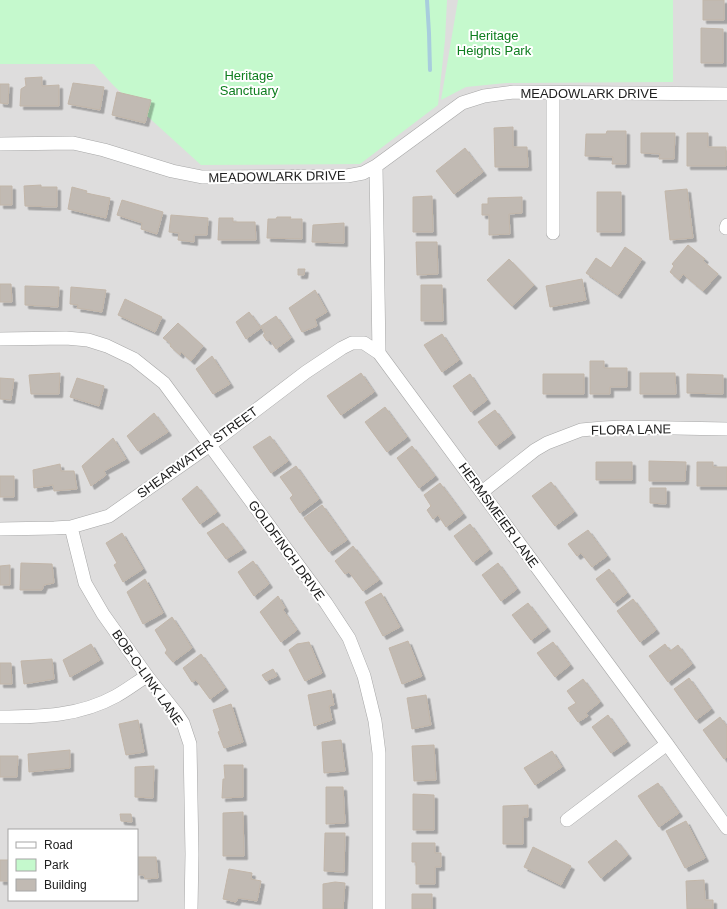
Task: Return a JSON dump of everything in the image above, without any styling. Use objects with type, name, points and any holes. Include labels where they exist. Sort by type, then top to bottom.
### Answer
[{"type":"street","name":"MEADOWLARK DRIVE","points":[[0,144],[73,143],[104,150],[172,171],[202,177],[347,176],[363,173],[376,166],[462,103],[484,96],[514,92],[727,94]]},
{"type":"street","points":[[553,93],[553,234]]},
{"type":"street","points":[[376,166],[379,353]]},
{"type":"street","name":"GOLDFINCH DRIVE","points":[[0,339],[66,338],[88,340],[107,346],[134,359],[164,383],[326,603],[349,638],[364,676],[376,721],[379,753],[379,909]]},
{"type":"street","name":"SHEARWATER STREET","points":[[0,529],[71,527],[109,516],[210,445],[306,372],[342,348],[352,343],[364,343],[379,353]]},
{"type":"street","name":"HERMSMEIER LANE","points":[[379,353],[667,744],[727,828]]},
{"type":"street","name":"FLORA LANE","points":[[482,492],[535,450],[547,443],[576,432],[617,427],[727,429]]},
{"type":"street","name":"BOB-O-LINK LANE","points":[[71,527],[85,583],[103,614],[147,676],[180,718],[190,744],[192,854],[191,909]]},
{"type":"street","points":[[0,717],[53,716],[79,711],[116,696],[147,676]]},
{"type":"street","points":[[567,820],[667,744]]},
{"type":"shaded area","points":[[0,0],[727,0],[727,909],[0,909]]},
{"type":"green space","name":"Heritage Sanctuary","points":[[0,0],[447,0],[445,40],[438,105],[360,164],[201,165],[114,86],[94,64],[0,64]]},
{"type":"green space","name":"Heritage Heights Park","points":[[458,0],[673,0],[673,82],[506,83],[466,87],[441,100]]},
{"type":"building","points":[[703,0],[724,0],[724,20],[703,20]]},
{"type":"building","points":[[701,28],[723,29],[723,63],[701,63]]},
{"type":"building","points":[[42,77],[42,86],[59,85],[59,106],[20,106],[21,89],[26,86],[25,78]]},
{"type":"building","points":[[73,83],[104,87],[100,110],[68,104]]},
{"type":"building","points":[[0,84],[9,84],[8,104],[0,103]]},
{"type":"building","points":[[117,92],[151,100],[145,123],[112,115]]},
{"type":"building","points":[[513,127],[513,147],[527,147],[528,167],[495,167],[494,128]]},
{"type":"building","points":[[607,131],[626,131],[626,164],[612,164],[613,157],[585,156],[586,134],[606,134]]},
{"type":"building","points":[[641,133],[675,133],[674,159],[659,159],[660,154],[641,153]]},
{"type":"building","points":[[687,133],[708,133],[708,147],[726,147],[726,166],[687,166]]},
{"type":"building","points":[[465,148],[483,172],[454,194],[436,171]]},
{"type":"building","points":[[41,185],[41,187],[57,187],[57,207],[25,206],[24,186]]},
{"type":"building","points":[[0,186],[12,186],[12,205],[0,205]]},
{"type":"building","points":[[72,187],[87,191],[86,193],[110,198],[106,218],[68,209]]},
{"type":"building","points":[[687,189],[693,238],[670,240],[665,191]]},
{"type":"building","points":[[597,192],[621,192],[621,232],[597,232]]},
{"type":"building","points":[[432,196],[433,232],[413,232],[413,197]]},
{"type":"building","points":[[522,197],[522,213],[509,214],[510,234],[489,235],[489,215],[482,215],[482,204],[488,204],[488,198]]},
{"type":"building","points":[[122,200],[163,212],[157,234],[141,229],[142,223],[117,215]]},
{"type":"building","points":[[171,215],[208,218],[207,235],[194,235],[194,242],[178,240],[179,233],[169,232]]},
{"type":"building","points":[[277,217],[302,219],[302,239],[267,238],[268,219],[276,219]]},
{"type":"building","points":[[219,218],[233,218],[233,222],[255,222],[256,240],[218,240]]},
{"type":"building","points":[[344,223],[344,243],[312,242],[313,225]]},
{"type":"building","points":[[416,242],[437,242],[438,274],[417,275]]},
{"type":"building","points":[[688,245],[705,259],[703,261],[718,274],[703,291],[683,274],[679,280],[670,272],[674,266],[672,264]]},
{"type":"building","points":[[625,247],[642,259],[618,295],[586,273],[596,258],[611,268]]},
{"type":"building","points":[[509,259],[534,285],[512,306],[487,280]]},
{"type":"building","points":[[298,269],[305,269],[304,275],[298,275]]},
{"type":"building","points":[[582,279],[586,300],[550,307],[546,286]]},
{"type":"building","points":[[0,284],[11,284],[12,302],[0,302]]},
{"type":"building","points":[[421,285],[442,285],[443,321],[421,321]]},
{"type":"building","points":[[25,286],[59,287],[58,307],[25,305]]},
{"type":"building","points":[[71,287],[106,290],[102,312],[77,308],[78,305],[70,304]]},
{"type":"building","points":[[315,290],[327,312],[315,319],[317,326],[302,332],[289,308]]},
{"type":"building","points":[[125,299],[162,317],[155,332],[118,315]]},
{"type":"building","points":[[249,312],[261,328],[246,339],[236,322]]},
{"type":"building","points":[[276,316],[291,338],[276,349],[270,340],[267,341],[263,335],[265,334],[261,326]]},
{"type":"building","points":[[178,323],[203,346],[191,361],[181,352],[180,355],[170,346],[171,344],[163,338]]},
{"type":"building","points":[[442,334],[459,360],[442,372],[424,345]]},
{"type":"building","points":[[212,356],[230,384],[213,394],[196,369]]},
{"type":"building","points":[[590,361],[604,361],[604,368],[627,368],[627,387],[610,387],[610,394],[590,394]]},
{"type":"building","points":[[60,373],[59,394],[31,394],[29,375]]},
{"type":"building","points":[[361,373],[374,392],[341,415],[327,396]]},
{"type":"building","points":[[640,373],[675,373],[676,394],[640,394]]},
{"type":"building","points":[[470,374],[487,400],[471,412],[453,386]]},
{"type":"building","points":[[543,374],[584,374],[584,394],[543,394]]},
{"type":"building","points":[[687,374],[723,375],[723,394],[687,393]]},
{"type":"building","points":[[0,378],[14,379],[11,400],[0,399]]},
{"type":"building","points":[[77,378],[104,386],[99,406],[70,397]]},
{"type":"building","points":[[385,407],[407,437],[387,452],[365,422]]},
{"type":"building","points":[[495,410],[512,434],[496,446],[478,422]]},
{"type":"building","points":[[154,413],[168,432],[138,451],[127,436]]},
{"type":"building","points":[[270,436],[288,461],[271,473],[253,447]]},
{"type":"building","points":[[113,438],[126,459],[104,471],[106,475],[91,486],[82,466]]},
{"type":"building","points":[[412,446],[435,476],[419,488],[397,458]]},
{"type":"building","points":[[649,461],[686,462],[685,481],[649,481]]},
{"type":"building","points":[[596,462],[632,462],[632,480],[596,480]]},
{"type":"building","points":[[697,462],[713,462],[713,467],[727,467],[727,486],[697,486]]},
{"type":"building","points":[[60,464],[61,471],[74,471],[77,489],[54,491],[53,485],[34,488],[33,470]]},
{"type":"building","points":[[296,466],[319,499],[300,513],[290,498],[293,495],[280,477]]},
{"type":"building","points":[[0,476],[14,476],[14,497],[0,497]]},
{"type":"building","points":[[551,482],[574,512],[555,526],[532,496]]},
{"type":"building","points":[[440,483],[463,514],[446,527],[438,515],[433,519],[427,510],[431,506],[424,495]]},
{"type":"building","points":[[197,486],[217,512],[200,524],[182,499]]},
{"type":"building","points":[[650,488],[666,488],[666,504],[650,503]]},
{"type":"building","points":[[322,505],[347,540],[329,552],[304,518]]},
{"type":"building","points":[[223,523],[243,549],[226,559],[207,533]]},
{"type":"building","points":[[470,524],[489,550],[473,562],[454,536]]},
{"type":"building","points":[[588,530],[607,556],[592,567],[581,553],[577,556],[568,544]]},
{"type":"building","points":[[122,533],[143,569],[123,582],[114,565],[117,563],[106,543]]},
{"type":"building","points":[[353,546],[379,580],[363,591],[349,572],[345,574],[335,561]]},
{"type":"building","points":[[253,561],[269,584],[254,596],[238,572]]},
{"type":"building","points":[[21,563],[52,564],[54,583],[44,585],[42,590],[20,590]]},
{"type":"building","points":[[498,563],[517,589],[501,601],[482,575]]},
{"type":"building","points":[[10,565],[10,585],[0,585],[0,566]]},
{"type":"building","points":[[609,569],[627,593],[614,603],[596,579]]},
{"type":"building","points":[[145,579],[163,613],[143,624],[127,592]]},
{"type":"building","points":[[381,593],[400,627],[383,636],[365,602]]},
{"type":"building","points":[[278,596],[285,608],[283,610],[297,630],[281,642],[260,612]]},
{"type":"building","points":[[633,599],[656,630],[640,642],[617,611]]},
{"type":"building","points":[[528,603],[547,628],[531,640],[512,615]]},
{"type":"building","points":[[172,617],[192,648],[173,662],[165,653],[167,650],[155,630]]},
{"type":"building","points":[[408,641],[422,676],[402,684],[389,648]]},
{"type":"building","points":[[309,642],[322,673],[305,681],[289,650],[297,644]]},
{"type":"building","points":[[553,642],[570,665],[555,677],[537,653]]},
{"type":"building","points":[[91,644],[100,660],[70,677],[63,660]]},
{"type":"building","points":[[665,644],[670,651],[678,645],[692,664],[668,682],[649,656]]},
{"type":"building","points":[[201,654],[225,688],[210,699],[196,680],[192,682],[183,668]]},
{"type":"building","points":[[52,659],[54,679],[24,684],[21,661]]},
{"type":"building","points":[[0,663],[11,663],[12,684],[0,684]]},
{"type":"building","points":[[273,669],[277,676],[266,681],[262,675]]},
{"type":"building","points":[[689,678],[711,709],[696,720],[674,689]]},
{"type":"building","points":[[583,679],[600,702],[586,713],[588,716],[578,722],[568,708],[576,703],[567,691]]},
{"type":"building","points":[[331,690],[334,705],[329,706],[332,720],[314,726],[308,695]]},
{"type":"building","points":[[426,695],[431,725],[412,729],[407,698]]},
{"type":"building","points":[[231,704],[243,742],[224,748],[218,732],[220,731],[213,710]]},
{"type":"building","points":[[608,715],[627,742],[611,753],[592,727]]},
{"type":"building","points":[[720,717],[727,727],[727,757],[724,759],[703,730]]},
{"type":"building","points":[[138,720],[144,752],[126,755],[119,724]]},
{"type":"building","points":[[341,740],[345,771],[324,773],[322,742]]},
{"type":"building","points":[[434,745],[436,780],[414,781],[412,746]]},
{"type":"building","points":[[70,750],[70,768],[29,772],[28,754]]},
{"type":"building","points":[[552,751],[562,767],[535,785],[524,768]]},
{"type":"building","points":[[0,756],[18,756],[17,777],[0,777]]},
{"type":"building","points":[[224,765],[243,765],[243,797],[222,798],[223,779],[225,779]]},
{"type":"building","points":[[154,766],[153,798],[135,797],[135,767]]},
{"type":"building","points":[[658,783],[679,813],[659,827],[638,796]]},
{"type":"building","points":[[326,787],[343,787],[345,823],[326,824]]},
{"type":"building","points":[[413,794],[434,795],[434,830],[413,830]]},
{"type":"building","points":[[528,805],[528,817],[523,817],[523,844],[503,844],[503,806]]},
{"type":"building","points":[[243,812],[244,856],[223,856],[223,813]]},
{"type":"building","points":[[120,814],[131,814],[132,822],[121,821]]},
{"type":"building","points":[[686,821],[705,858],[685,868],[666,831]]},
{"type":"building","points":[[325,833],[345,833],[344,872],[324,871]]},
{"type":"building","points":[[616,840],[628,855],[601,878],[588,862]]},
{"type":"building","points":[[412,843],[435,843],[435,853],[441,853],[441,867],[435,867],[435,884],[416,884],[416,862],[412,862]]},
{"type":"building","points":[[533,847],[571,866],[561,885],[524,867]]},
{"type":"building","points":[[138,857],[156,857],[158,878],[145,879],[144,875],[138,875]]},
{"type":"building","points":[[0,860],[8,860],[8,881],[0,881]]},
{"type":"building","points":[[229,869],[252,873],[251,879],[261,881],[257,901],[238,898],[236,902],[223,899]]},
{"type":"building","points":[[704,880],[705,900],[713,900],[713,909],[687,909],[686,881]]},
{"type":"building","points":[[335,882],[345,883],[343,909],[323,909],[323,884]]},
{"type":"building","points":[[412,894],[432,894],[432,909],[412,909]]},
{"type":"waterway","points":[[427,0],[430,70]]}]
